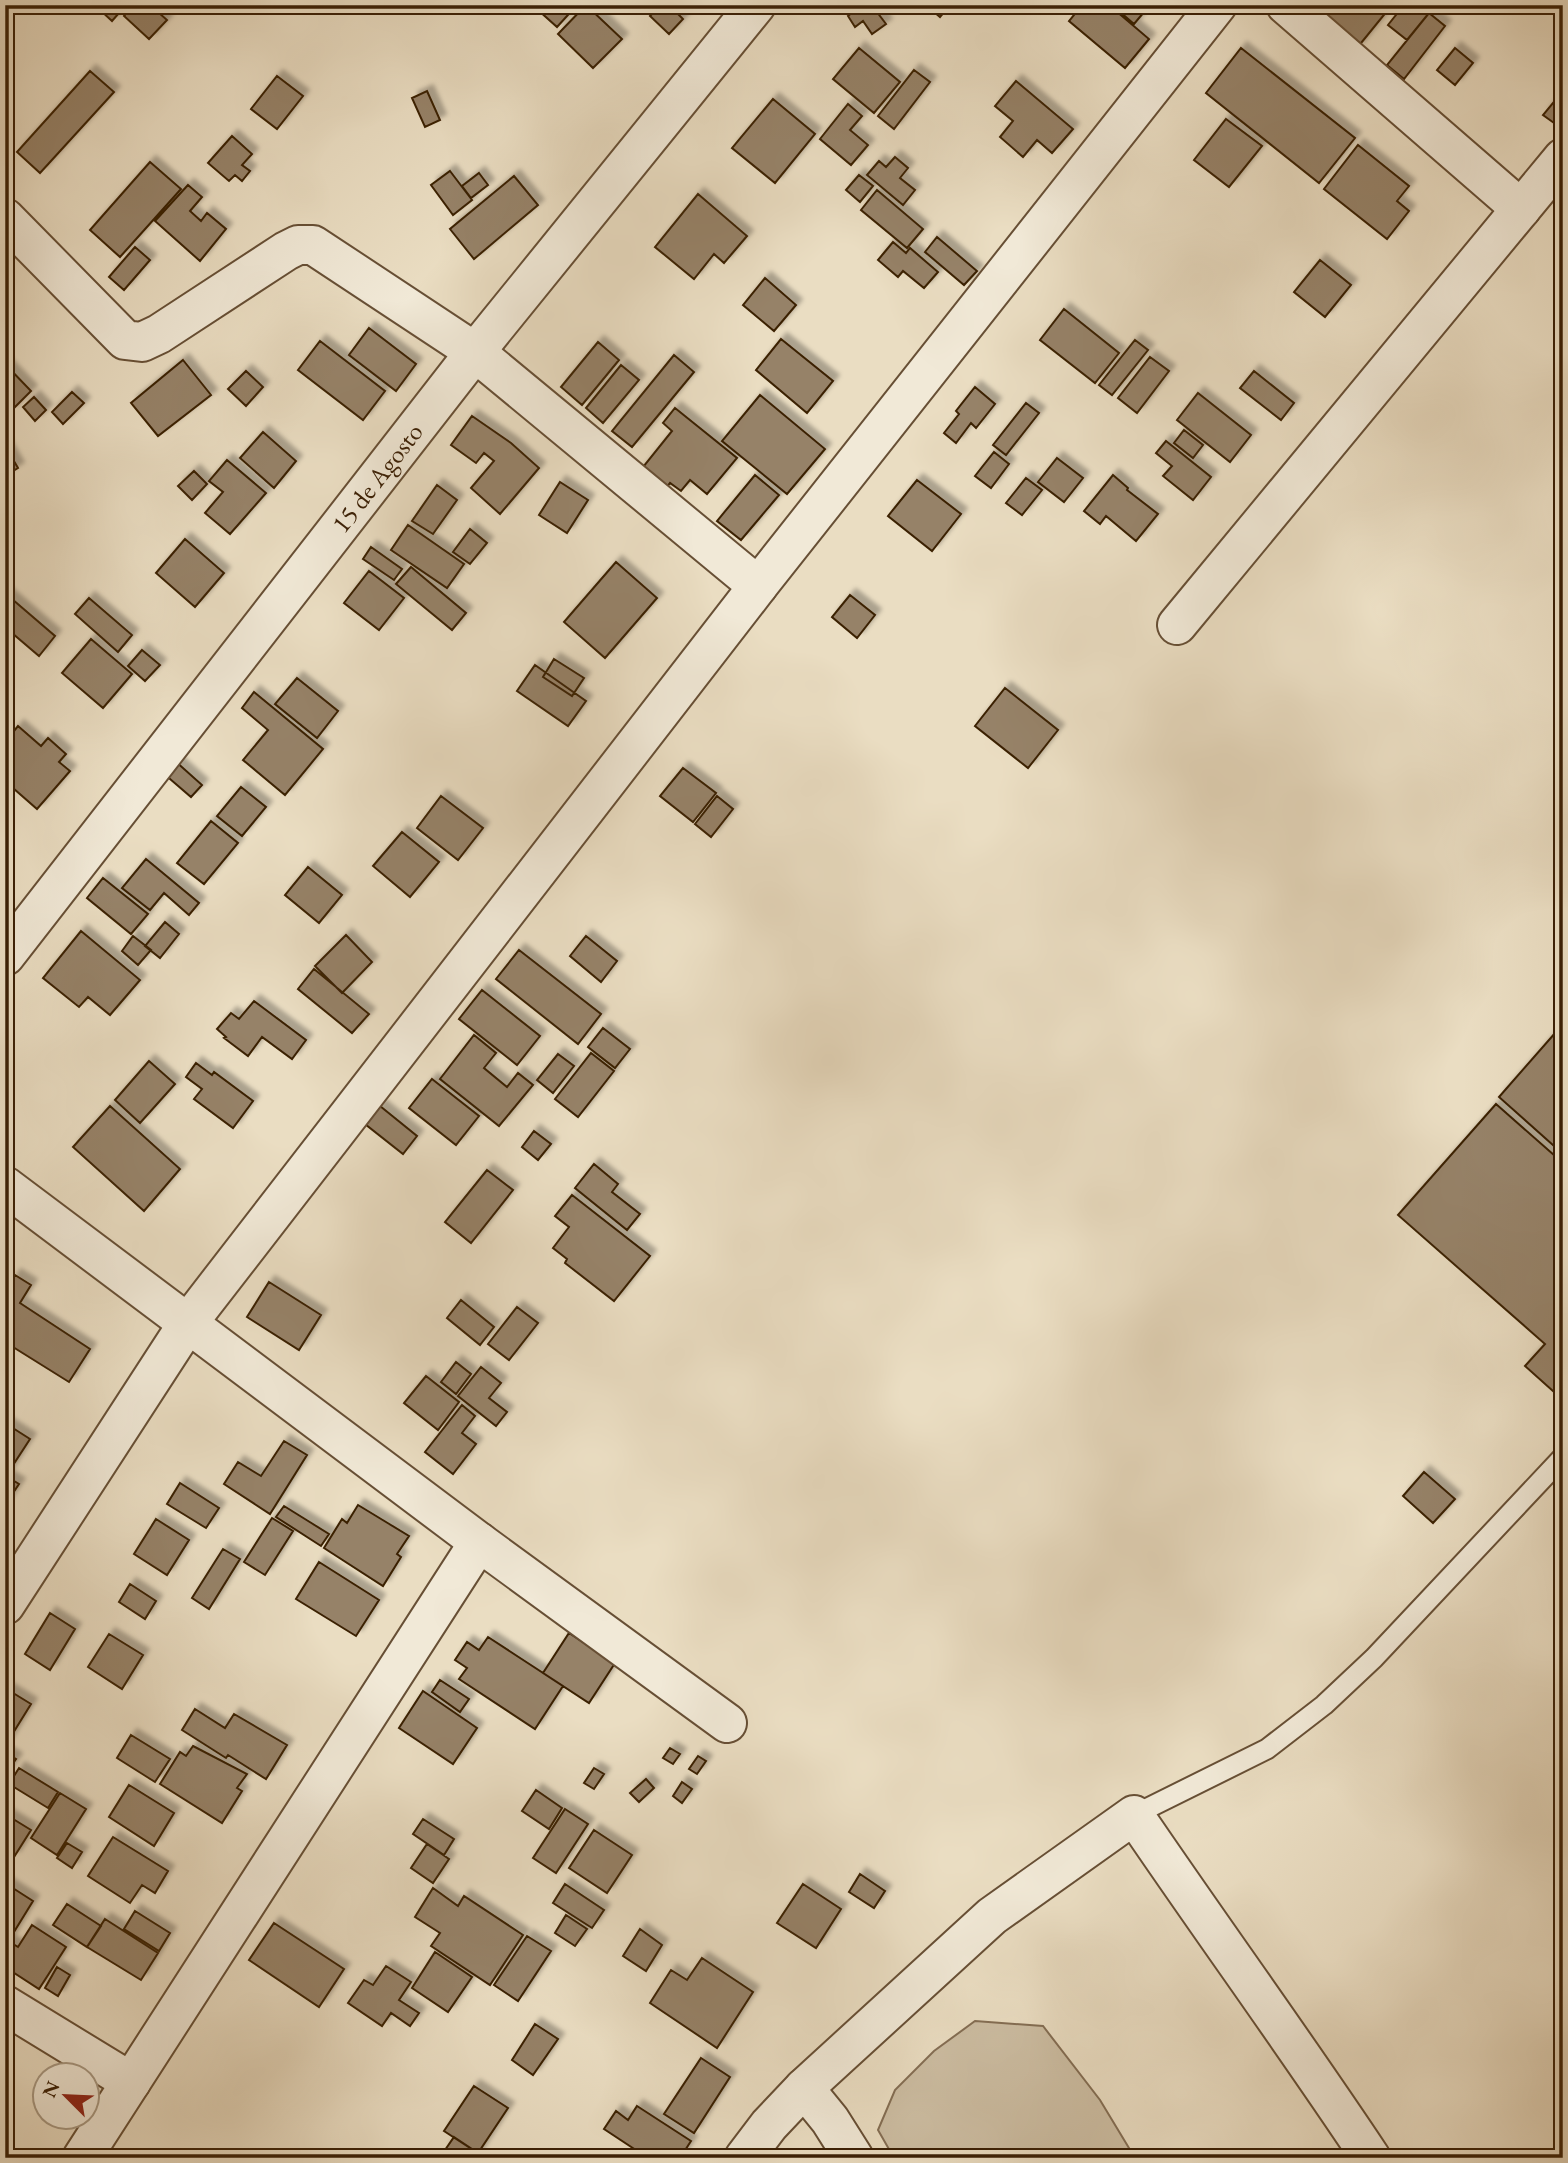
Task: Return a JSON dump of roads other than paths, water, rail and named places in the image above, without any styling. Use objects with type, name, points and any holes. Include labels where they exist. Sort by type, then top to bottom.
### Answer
[{"type":"street","name":"15 de Agosto","points":[[5,956],[475,352],[756,5]]},
{"type":"street","points":[[5,1605],[188,1323],[758,586],[1217,5]]},
{"type":"street","points":[[1286,5],[1521,209]]},
{"type":"street","points":[[1177,625],[1563,158]]},
{"type":"street","points":[[5,218],[125,340],[142,342],[159,334],[286,251],[298,245],[313,245],[475,352],[758,586]]},
{"type":"street","points":[[5,1186],[479,1542],[727,1723]]},
{"type":"street","points":[[82,2158],[479,1542]]},
{"type":"street","points":[[744,2158],[769,2125],[804,2088],[992,1916],[1134,1815],[1217,1938],[1300,2051],[1371,2158]]},
{"type":"street","points":[[5,2005],[131,2082]]},
{"type":"street","points":[[804,2088],[830,2120],[854,2158]]},
{"type":"lane","points":[[1134,1815],[1267,1749],[1324,1705],[1374,1658],[1563,1458]]}]
